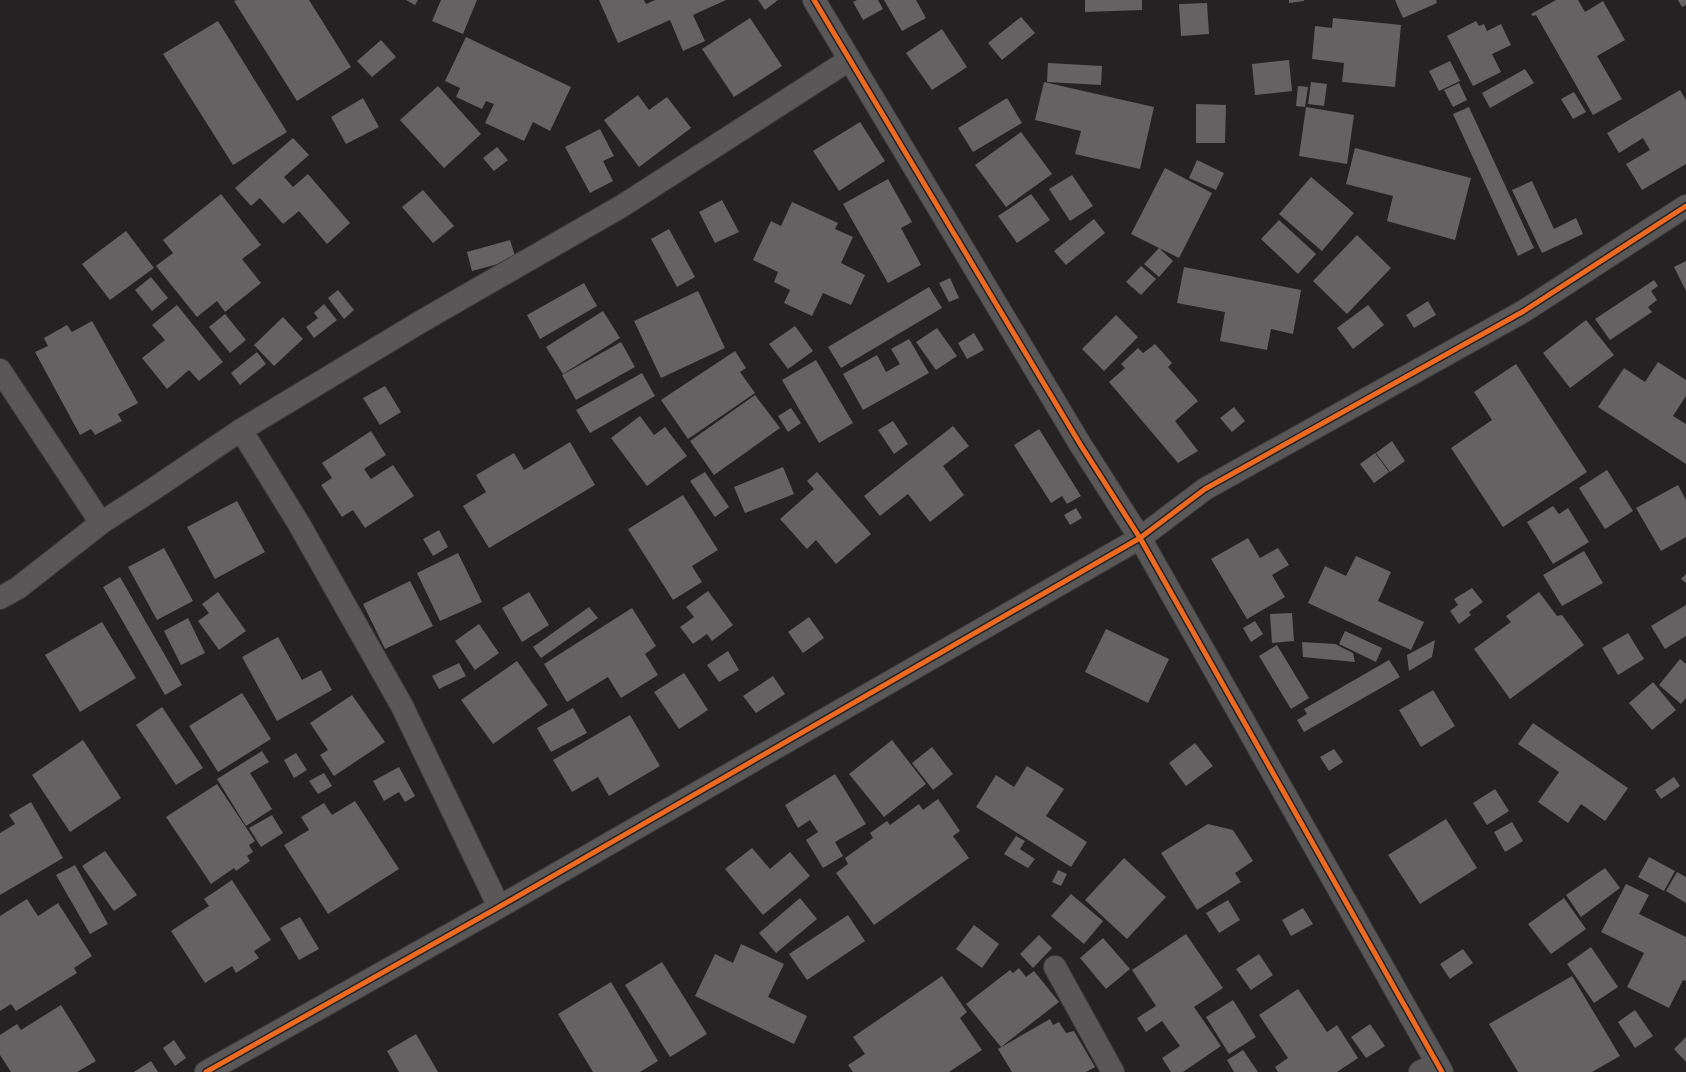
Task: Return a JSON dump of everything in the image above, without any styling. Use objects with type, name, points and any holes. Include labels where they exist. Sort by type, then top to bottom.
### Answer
[{"type":"street","points":[[814,0],[1080,444],[1140,538],[1433,1069]]},
{"type":"street","points":[[0,598],[18,588],[101,522],[152,490],[241,430],[422,321],[622,206],[849,60]]},
{"type":"street","points":[[206,1072],[499,907],[1140,538],[1206,489],[1524,311],[1686,206]]},
{"type":"street","points":[[0,370],[101,522]]},
{"type":"street","points":[[241,430],[299,524],[402,706],[499,907]]},
{"type":"street","points":[[1055,967],[1113,1072]]},
{"type":"building","points":[[309,0],[351,67],[297,101],[234,1]]},
{"type":"building","points":[[406,0],[418,0],[415,5]]},
{"type":"building","points":[[441,0],[477,0],[463,34],[432,21]]},
{"type":"building","points":[[599,0],[644,0],[646,4],[655,0],[726,0],[693,15],[705,41],[683,51],[670,20],[618,43]]},
{"type":"building","points":[[758,0],[778,0],[765,10]]},
{"type":"building","points":[[857,0],[878,0],[883,9],[863,20],[853,2]]},
{"type":"building","points":[[884,0],[916,0],[926,18],[902,31]]},
{"type":"building","points":[[1085,0],[1142,0],[1142,10],[1085,12]]},
{"type":"building","points":[[1289,0],[1304,0],[1304,1],[1289,3]]},
{"type":"building","points":[[1395,0],[1436,0],[1437,3],[1403,18]]},
{"type":"building","points":[[1556,0],[1578,0],[1585,12],[1603,1],[1625,40],[1597,56],[1622,99],[1593,115],[1536,15],[1533,16],[1531,14]]},
{"type":"building","points":[[1678,0],[1686,0],[1686,5],[1682,7]]},
{"type":"building","points":[[1207,3],[1209,34],[1181,36],[1179,4]]},
{"type":"building","points":[[1021,17],[1035,33],[1002,60],[988,43]]},
{"type":"building","points":[[750,18],[782,66],[734,97],[702,49]]},
{"type":"building","points":[[1333,18],[1401,25],[1395,87],[1342,82],[1344,63],[1312,59],[1315,26],[1332,28]]},
{"type":"building","points":[[218,21],[287,132],[233,165],[163,54]]},
{"type":"building","points":[[1476,21],[1479,26],[1484,24],[1487,31],[1501,24],[1511,45],[1492,54],[1501,72],[1473,86],[1447,36]]},
{"type":"building","points":[[942,29],[967,67],[932,90],[906,53]]},
{"type":"building","points":[[466,37],[571,87],[550,131],[533,122],[524,141],[485,123],[494,104],[486,101],[482,109],[456,97],[460,88],[445,81]]},
{"type":"building","points":[[381,40],[396,57],[372,77],[357,61]]},
{"type":"building","points":[[1289,60],[1292,91],[1255,95],[1252,64]]},
{"type":"building","points":[[1450,61],[1460,81],[1439,91],[1429,71]]},
{"type":"building","points":[[1048,63],[1102,66],[1101,85],[1047,82]]},
{"type":"building","points":[[1525,69],[1534,83],[1490,108],[1482,93]]},
{"type":"building","points":[[1044,82],[1154,107],[1140,169],[1075,154],[1081,131],[1035,120]]},
{"type":"building","points":[[1311,82],[1327,84],[1324,106],[1308,104]]},
{"type":"building","points":[[1459,83],[1467,100],[1453,107],[1444,90]]},
{"type":"building","points":[[438,86],[481,134],[444,168],[400,120]]},
{"type":"building","points":[[1298,86],[1308,87],[1305,107],[1296,106]]},
{"type":"building","points":[[1680,90],[1686,100],[1686,164],[1642,190],[1626,164],[1650,150],[1643,138],[1619,153],[1607,133]]},
{"type":"building","points":[[1574,92],[1586,112],[1573,119],[1561,99]]},
{"type":"building","points":[[638,95],[649,110],[667,97],[691,128],[639,167],[604,120]]},
{"type":"building","points":[[363,98],[379,127],[346,144],[331,117]]},
{"type":"building","points":[[1007,98],[1022,123],[973,152],[958,128]]},
{"type":"building","points":[[1196,104],[1226,105],[1225,143],[1196,143]]},
{"type":"building","points":[[1306,107],[1354,115],[1347,164],[1299,156]]},
{"type":"building","points":[[1469,107],[1534,248],[1518,256],[1453,114]]},
{"type":"building","points":[[860,122],[885,161],[839,191],[813,151]]},
{"type":"building","points":[[600,129],[614,156],[603,161],[613,181],[590,193],[565,147]]},
{"type":"building","points":[[1021,132],[1052,174],[1006,207],[975,165]]},
{"type":"building","points":[[293,138],[309,155],[284,177],[293,187],[308,174],[350,223],[327,244],[299,211],[283,224],[260,198],[251,206],[235,188]]},
{"type":"building","points":[[497,147],[508,160],[494,171],[483,158]]},
{"type":"building","points":[[1355,148],[1471,178],[1455,240],[1387,221],[1393,196],[1346,184]]},
{"type":"building","points":[[1197,160],[1224,173],[1216,190],[1189,178]]},
{"type":"building","points":[[1165,168],[1212,193],[1179,258],[1131,234]]},
{"type":"building","points":[[1072,175],[1093,206],[1070,221],[1049,189]]},
{"type":"building","points":[[1311,177],[1354,213],[1322,251],[1279,214]]},
{"type":"building","points":[[888,179],[912,222],[901,228],[921,265],[888,283],[843,204]]},
{"type":"building","points":[[1532,181],[1554,229],[1576,218],[1583,234],[1542,253],[1512,190]]},
{"type":"building","points":[[423,190],[454,226],[433,243],[402,207]]},
{"type":"building","points":[[221,194],[261,245],[242,259],[261,283],[225,312],[217,301],[197,317],[156,266],[173,253],[163,240]]},
{"type":"building","points":[[1031,194],[1050,220],[1017,243],[998,216]]},
{"type":"building","points":[[722,200],[739,232],[715,243],[699,212]]},
{"type":"building","points":[[792,202],[838,223],[835,229],[853,237],[841,263],[865,275],[851,305],[823,293],[812,316],[784,303],[790,290],[774,282],[778,272],[753,260],[771,221],[781,226]]},
{"type":"building","points":[[1094,219],[1105,233],[1066,265],[1054,251]]},
{"type":"building","points":[[1279,220],[1316,254],[1298,274],[1261,239]]},
{"type":"building","points":[[669,229],[695,277],[677,287],[651,239]]},
{"type":"building","points":[[126,231],[154,268],[110,300],[82,264]]},
{"type":"building","points":[[1357,235],[1391,268],[1347,314],[1313,281]]},
{"type":"building","points":[[510,240],[516,259],[472,271],[467,252]]},
{"type":"building","points":[[1159,248],[1173,261],[1159,277],[1144,264]]},
{"type":"building","points":[[1686,261],[1686,291],[1674,267]]},
{"type":"building","points":[[1141,266],[1156,279],[1141,295],[1126,282]]},
{"type":"building","points":[[1184,267],[1301,290],[1293,334],[1271,329],[1267,350],[1220,341],[1225,312],[1177,303]]},
{"type":"building","points":[[151,277],[168,298],[152,311],[135,290]]},
{"type":"building","points":[[950,278],[959,298],[949,302],[939,283]]},
{"type":"building","points":[[1654,280],[1658,286],[1651,291],[1657,300],[1648,307],[1652,312],[1610,340],[1595,319]]},
{"type":"building","points":[[584,283],[597,306],[540,339],[527,315]]},
{"type":"building","points":[[929,287],[942,308],[841,368],[828,347]]},
{"type":"building","points":[[338,290],[354,310],[344,319],[328,298]]},
{"type":"building","points":[[698,291],[725,348],[661,378],[634,321]]},
{"type":"building","points":[[1428,301],[1436,315],[1414,328],[1406,315]]},
{"type":"building","points":[[324,304],[337,320],[314,338],[306,327],[318,318],[314,313]]},
{"type":"building","points":[[177,305],[223,362],[199,381],[189,370],[167,389],[142,358],[165,340],[152,325]]},
{"type":"building","points":[[1368,305],[1384,325],[1353,349],[1337,328]]},
{"type":"building","points":[[603,311],[620,338],[563,374],[546,347]]},
{"type":"building","points":[[225,314],[246,340],[230,353],[209,327]]},
{"type":"building","points":[[1116,315],[1138,337],[1104,371],[1082,349]]},
{"type":"building","points":[[283,317],[303,339],[274,366],[254,345]]},
{"type":"building","points":[[1586,320],[1614,355],[1570,388],[1543,353]]},
{"type":"building","points":[[92,321],[138,403],[118,414],[122,421],[95,435],[91,429],[80,435],[35,352],[48,346],[44,338],[67,325],[72,332]]},
{"type":"building","points":[[795,326],[813,351],[788,369],[769,344]]},
{"type":"building","points":[[937,328],[957,356],[936,370],[916,342]]},
{"type":"building","points":[[974,333],[984,350],[967,359],[958,343]]},
{"type":"building","points":[[909,339],[929,373],[863,410],[843,374],[877,355],[886,372],[900,364],[891,349]]},
{"type":"building","points":[[621,342],[635,367],[576,400],[562,375]]},
{"type":"building","points":[[1155,344],[1172,363],[1168,367],[1198,401],[1175,421],[1198,451],[1178,463],[1109,382],[1125,368],[1121,364],[1138,348],[1143,353]]},
{"type":"building","points":[[735,351],[746,368],[740,372],[755,393],[688,439],[661,400]]},
{"type":"building","points":[[257,352],[266,364],[240,385],[231,373]]},
{"type":"building","points":[[816,360],[853,423],[819,443],[782,380]]},
{"type":"building","points":[[1658,362],[1686,380],[1686,396],[1673,416],[1686,424],[1686,464],[1598,407],[1624,368],[1645,382]]},
{"type":"building","points":[[1516,364],[1587,472],[1503,527],[1451,448],[1492,420],[1474,392]]},
{"type":"building","points":[[642,373],[655,396],[590,433],[576,410]]},
{"type":"building","points":[[385,386],[401,412],[380,425],[363,398]]},
{"type":"building","points":[[755,395],[780,428],[714,475],[690,441]]},
{"type":"building","points":[[1234,407],[1245,421],[1232,432],[1220,418]]},
{"type":"building","points":[[791,408],[801,423],[788,432],[778,416]]},
{"type":"building","points":[[640,416],[654,435],[665,427],[687,456],[647,486],[611,438]]},
{"type":"building","points":[[893,421],[908,444],[894,454],[878,430]]},
{"type":"building","points":[[953,426],[969,446],[943,466],[964,495],[930,522],[908,494],[880,516],[864,496]]},
{"type":"building","points":[[1039,429],[1081,496],[1067,504],[1062,496],[1051,503],[1014,445]]},
{"type":"building","points":[[371,431],[386,455],[364,469],[371,479],[393,465],[414,496],[365,528],[353,510],[342,517],[321,485],[332,478],[322,463]]},
{"type":"building","points":[[1392,441],[1405,461],[1390,472],[1376,453]]},
{"type":"building","points":[[570,442],[595,485],[489,548],[463,506],[486,492],[476,475],[514,453],[524,470]]},
{"type":"building","points":[[1375,453],[1389,472],[1374,483],[1360,464]]},
{"type":"building","points":[[783,467],[794,494],[745,513],[734,487]]},
{"type":"building","points":[[1607,470],[1633,511],[1605,529],[1579,488]]},
{"type":"building","points":[[705,472],[729,507],[715,517],[690,481]]},
{"type":"building","points":[[817,472],[871,534],[836,564],[816,540],[807,549],[780,519],[814,489],[807,481]]},
{"type":"building","points":[[1678,485],[1686,500],[1686,537],[1661,551],[1636,508]]},
{"type":"building","points":[[683,495],[718,550],[692,566],[702,582],[673,600],[628,529]]},
{"type":"building","points":[[237,501],[265,552],[215,579],[187,527]]},
{"type":"building","points":[[1553,506],[1559,514],[1568,508],[1589,542],[1553,564],[1527,522]]},
{"type":"building","points":[[1076,508],[1082,518],[1070,525],[1064,515]]},
{"type":"building","points":[[439,530],[448,547],[433,556],[423,539]]},
{"type":"building","points":[[1248,538],[1260,558],[1278,548],[1289,565],[1272,575],[1285,597],[1247,619],[1211,559]]},
{"type":"building","points":[[164,548],[193,601],[157,620],[128,567]]},
{"type":"building","points":[[1584,551],[1603,583],[1562,606],[1543,575]]},
{"type":"building","points":[[458,553],[482,602],[440,621],[417,573]]},
{"type":"building","points":[[1356,556],[1391,572],[1378,601],[1424,622],[1411,650],[1308,603],[1325,566],[1346,576]]},
{"type":"building","points":[[1686,574],[1686,583],[1681,579]]},
{"type":"building","points":[[120,577],[182,685],[165,695],[103,587]]},
{"type":"building","points":[[410,581],[433,626],[385,649],[363,604]]},
{"type":"building","points":[[1472,588],[1483,602],[1469,612],[1471,615],[1459,624],[1450,611],[1458,605],[1454,599]]},
{"type":"building","points":[[708,591],[733,625],[712,641],[707,634],[693,644],[680,627],[694,617],[686,607]]},
{"type":"building","points":[[218,592],[246,631],[219,650],[198,621],[209,613],[202,604]]},
{"type":"building","points":[[529,592],[549,625],[522,642],[502,608]]},
{"type":"building","points":[[1539,592],[1557,616],[1562,615],[1584,645],[1510,699],[1474,649],[1511,622],[1506,616]]},
{"type":"building","points":[[1686,605],[1686,636],[1665,649],[1651,626]]},
{"type":"building","points":[[589,607],[598,618],[541,658],[533,647]]},
{"type":"building","points":[[632,608],[656,646],[645,654],[658,675],[621,698],[608,677],[567,702],[544,664]]},
{"type":"building","points":[[1292,613],[1294,641],[1272,643],[1270,614]]},
{"type":"building","points":[[809,617],[824,638],[803,653],[788,632]]},
{"type":"building","points":[[188,618],[205,653],[181,665],[164,631]]},
{"type":"building","points":[[1255,621],[1263,634],[1251,642],[1243,628]]},
{"type":"building","points":[[102,622],[136,678],[80,712],[45,655]]},
{"type":"building","points":[[479,624],[499,653],[475,670],[455,641]]},
{"type":"building","points":[[1106,629],[1169,659],[1148,703],[1085,672]]},
{"type":"building","points":[[1345,631],[1382,648],[1376,662],[1339,644]]},
{"type":"building","points":[[1628,633],[1644,659],[1618,675],[1602,648]]},
{"type":"building","points":[[278,637],[302,680],[321,670],[332,690],[277,721],[242,657]]},
{"type":"building","points":[[1435,640],[1432,657],[1409,671],[1407,655]]},
{"type":"building","points":[[1302,642],[1335,644],[1353,653],[1355,662],[1303,657]]},
{"type":"building","points":[[1277,645],[1309,698],[1291,709],[1259,656]]},
{"type":"building","points":[[728,651],[739,670],[719,682],[707,665]]},
{"type":"building","points":[[1680,659],[1686,664],[1686,698],[1681,704],[1659,685]]},
{"type":"building","points":[[1389,660],[1400,677],[1304,732],[1297,720],[1307,714],[1304,709]]},
{"type":"building","points":[[517,661],[548,705],[493,744],[461,700]]},
{"type":"building","points":[[459,663],[466,676],[439,689],[432,676]]},
{"type":"building","points":[[684,673],[708,710],[679,729],[654,692]]},
{"type":"building","points":[[773,676],[785,694],[756,713],[743,696]]},
{"type":"building","points":[[1653,682],[1676,710],[1652,730],[1629,703]]},
{"type":"building","points":[[1433,690],[1455,726],[1421,747],[1399,710]]},
{"type":"building","points":[[242,693],[271,739],[218,772],[189,726]]},
{"type":"building","points":[[352,695],[385,742],[334,776],[320,755],[328,750],[310,723]]},
{"type":"building","points":[[162,707],[203,768],[176,785],[136,725]]},
{"type":"building","points":[[573,708],[587,733],[551,752],[537,728]]},
{"type":"building","points":[[630,715],[660,766],[609,796],[598,777],[572,792],[553,760]]},
{"type":"building","points":[[1533,723],[1628,788],[1605,821],[1581,804],[1568,823],[1538,802],[1559,772],[1518,744]]},
{"type":"building","points":[[83,740],[121,798],[70,832],[32,775]]},
{"type":"building","points":[[892,740],[926,784],[884,817],[849,774]]},
{"type":"building","points":[[1195,743],[1213,766],[1186,786],[1169,763]]},
{"type":"building","points":[[932,747],[953,774],[933,790],[912,763]]},
{"type":"building","points":[[1334,749],[1343,762],[1329,771],[1320,757]]},
{"type":"building","points":[[262,751],[269,762],[250,773],[272,809],[246,826],[217,779]]},
{"type":"building","points":[[296,753],[307,770],[294,778],[284,760]]},
{"type":"building","points":[[1027,766],[1064,789],[1046,816],[1087,842],[1071,867],[976,807],[996,775],[1014,787]]},
{"type":"building","points":[[399,767],[415,796],[405,802],[399,792],[384,801],[373,781]]},
{"type":"building","points":[[324,773],[332,786],[318,794],[309,781]]},
{"type":"building","points":[[835,774],[866,824],[835,842],[843,856],[823,868],[806,840],[818,832],[810,820],[798,828],[785,805]]},
{"type":"building","points":[[1674,777],[1680,786],[1661,799],[1655,790]]},
{"type":"building","points":[[217,784],[255,841],[249,845],[253,852],[247,856],[250,861],[236,871],[234,868],[211,884],[166,817]]},
{"type":"building","points":[[1495,789],[1509,811],[1487,825],[1473,803]]},
{"type":"building","points":[[938,799],[960,831],[953,836],[969,858],[874,925],[836,873],[848,864],[845,858],[873,838],[870,833],[887,821],[890,825],[919,804],[923,810]]},
{"type":"building","points":[[355,801],[399,869],[328,914],[284,845],[309,830],[301,817],[324,803],[332,815]]},
{"type":"building","points":[[31,802],[63,858],[0,895],[0,833],[15,824],[9,815]]},
{"type":"building","points":[[272,815],[283,833],[261,847],[249,828]]},
{"type":"building","points":[[1446,819],[1477,868],[1420,904],[1388,855]]},
{"type":"building","points":[[1512,822],[1523,841],[1505,852],[1494,832]]},
{"type":"building","points":[[1208,824],[1233,830],[1253,861],[1235,873],[1241,882],[1197,910],[1161,853]]},
{"type":"building","points":[[1016,836],[1025,841],[1020,849],[1035,859],[1028,868],[1004,854]]},
{"type":"building","points":[[752,848],[770,869],[790,852],[810,876],[763,915],[725,869]]},
{"type":"building","points":[[105,851],[137,895],[114,911],[82,866]]},
{"type":"building","points":[[1649,857],[1675,871],[1664,891],[1638,877]]},
{"type":"building","points":[[1124,858],[1166,897],[1127,939],[1085,900]]},
{"type":"building","points":[[75,865],[108,924],[90,934],[56,875]]},
{"type":"building","points":[[1605,868],[1620,888],[1581,917],[1566,895]]},
{"type":"building","points":[[1058,870],[1067,874],[1061,886],[1052,882]]},
{"type":"building","points":[[1677,872],[1686,877],[1686,903],[1666,891]]},
{"type":"building","points":[[232,880],[271,940],[254,951],[259,958],[236,973],[232,966],[205,983],[171,931],[209,906],[204,899]]},
{"type":"building","points":[[1626,884],[1649,895],[1639,914],[1686,937],[1686,981],[1683,980],[1669,1008],[1627,987],[1644,953],[1601,932]]},
{"type":"building","points":[[1071,894],[1103,921],[1084,944],[1051,916]]},
{"type":"building","points":[[800,898],[817,919],[776,953],[759,933]]},
{"type":"building","points":[[1564,898],[1586,929],[1551,954],[1528,924]]},
{"type":"building","points":[[27,899],[38,916],[58,903],[92,956],[74,968],[77,973],[16,1011],[11,1004],[0,1011],[0,916]]},
{"type":"building","points":[[1228,900],[1240,920],[1219,933],[1206,913]]},
{"type":"building","points":[[1303,908],[1313,924],[1291,936],[1282,920]]},
{"type":"building","points":[[848,915],[865,941],[807,980],[789,954]]},
{"type":"building","points":[[300,917],[319,949],[299,960],[280,928]]},
{"type":"building","points":[[974,925],[999,944],[982,968],[956,949]]},
{"type":"building","points":[[1186,934],[1223,988],[1194,1007],[1221,1046],[1183,1072],[1171,1072],[1162,1058],[1180,1046],[1162,1021],[1146,1032],[1137,1018],[1156,1006],[1132,970]]},
{"type":"building","points":[[1039,935],[1052,948],[1033,968],[1020,954]]},
{"type":"building","points":[[1103,938],[1130,969],[1106,989],[1080,958]]},
{"type":"building","points":[[741,944],[784,964],[768,997],[807,1016],[794,1044],[695,996],[715,954],[733,963]]},
{"type":"building","points":[[1591,947],[1618,987],[1594,1003],[1567,964]]},
{"type":"building","points":[[1463,949],[1473,963],[1450,979],[1440,964]]},
{"type":"building","points":[[1259,954],[1273,975],[1251,990],[1236,969]]},
{"type":"building","points":[[662,962],[707,1034],[670,1057],[625,985]]},
{"type":"building","points":[[1019,968],[1026,977],[1034,971],[1059,1002],[1001,1047],[966,1004],[1010,970],[1013,973]]},
{"type":"building","points":[[942,976],[967,1012],[960,1018],[982,1050],[949,1072],[853,1072],[848,1065],[865,1054],[853,1037]]},
{"type":"building","points":[[1572,976],[1620,1056],[1592,1072],[1518,1072],[1489,1024]]},
{"type":"building","points":[[611,982],[658,1061],[640,1072],[593,1072],[558,1014]]},
{"type":"building","points":[[1298,989],[1327,1032],[1337,1025],[1358,1058],[1337,1072],[1278,1072],[1275,1067],[1288,1058],[1259,1015]]},
{"type":"building","points":[[1233,1000],[1256,1037],[1229,1054],[1206,1017]]},
{"type":"building","points":[[61,1005],[96,1061],[77,1072],[11,1072],[0,1055],[0,1035],[17,1024],[21,1030]]},
{"type":"building","points":[[1635,1010],[1653,1036],[1635,1048],[1618,1022]]},
{"type":"building","points":[[1050,1019],[1053,1025],[1059,1022],[1066,1033],[1074,1031],[1095,1067],[1086,1072],[1012,1072],[998,1049]]},
{"type":"building","points":[[1370,1024],[1385,1046],[1366,1058],[1351,1037]]},
{"type":"building","points":[[416,1034],[438,1072],[399,1072],[387,1051]]},
{"type":"building","points":[[1686,1037],[1686,1062],[1674,1049]]},
{"type":"building","points":[[174,1040],[186,1058],[175,1066],[163,1048]]},
{"type":"building","points":[[1243,1050],[1258,1072],[1234,1072],[1227,1060]]},
{"type":"building","points":[[151,1061],[158,1072],[134,1072]]},
{"type":"cycle path","points":[[814,0],[1080,444],[1140,538],[1442,1072]]},
{"type":"cycle path","points":[[206,1072],[499,907],[1140,538],[1205,489],[1524,311],[1686,206]]}]
